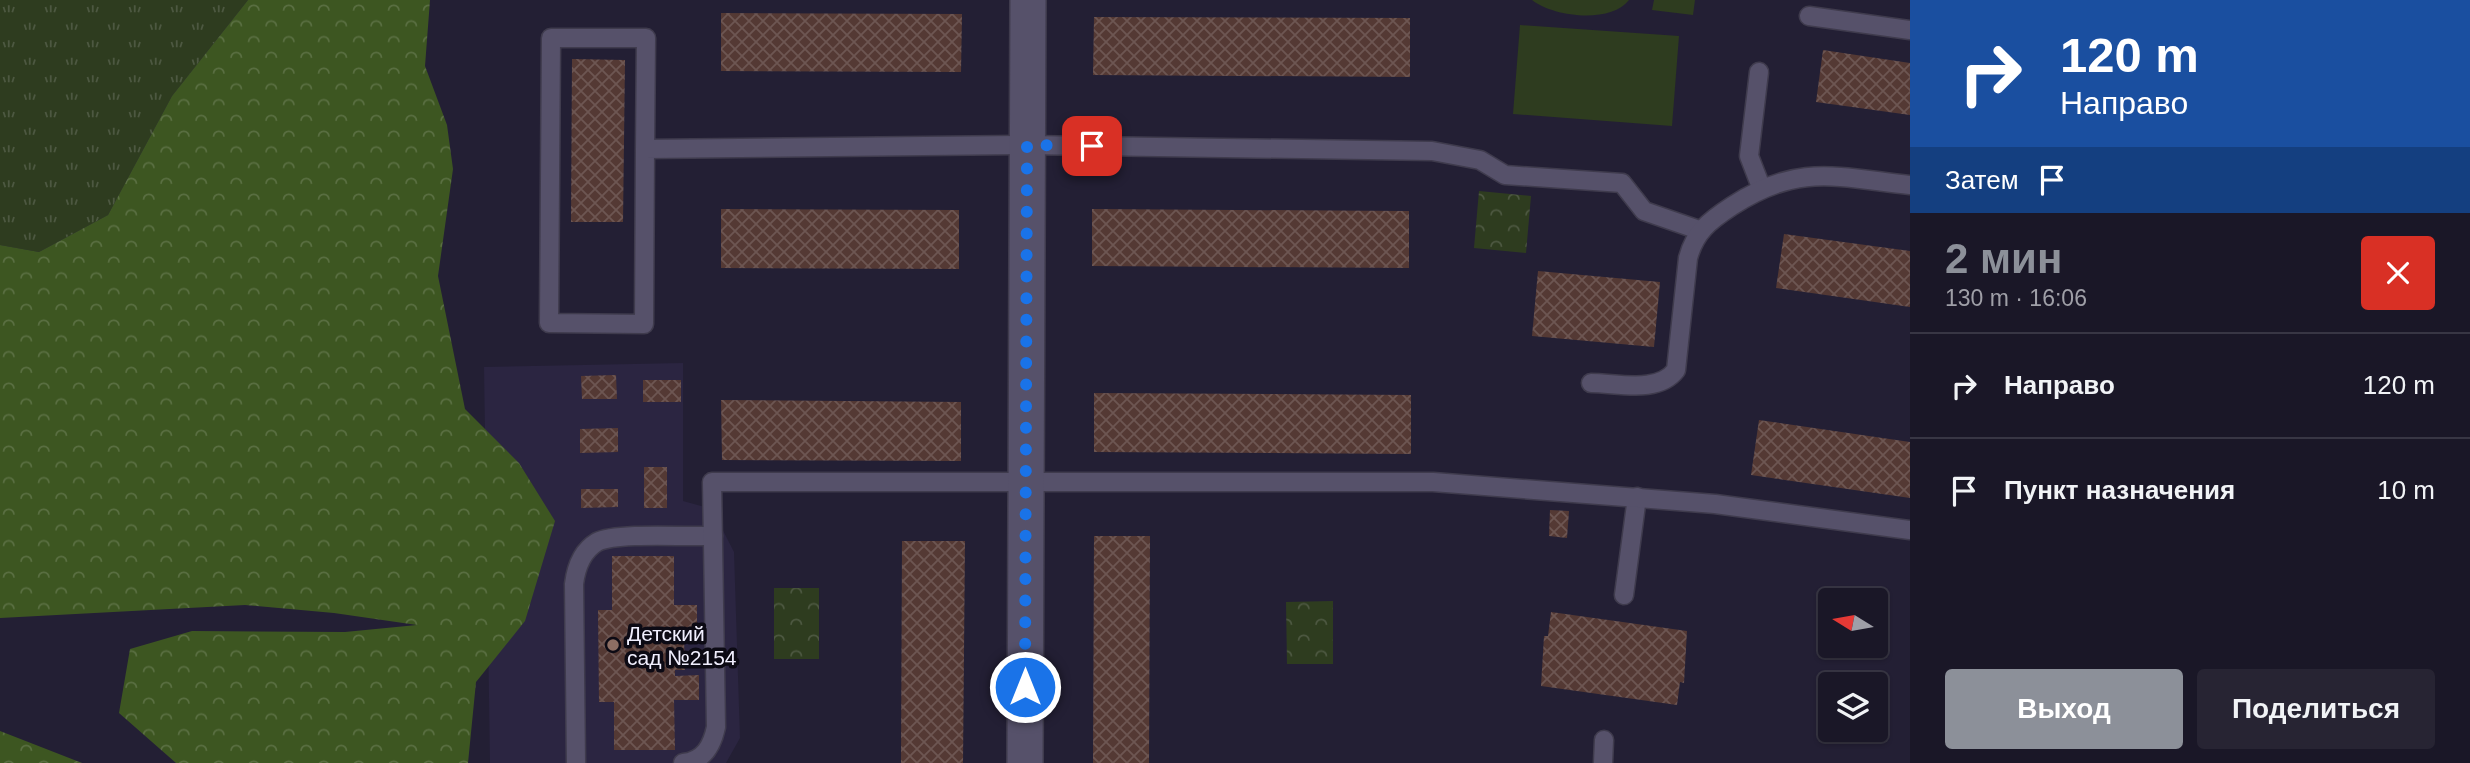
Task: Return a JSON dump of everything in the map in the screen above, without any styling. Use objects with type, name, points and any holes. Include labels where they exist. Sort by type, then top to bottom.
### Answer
[{"type":"street","points":[[1025,763],[1028,0]]},
{"type":"lane","points":[[1809,16],[1910,30]]},
{"type":"lane","points":[[551,38],[646,38],[645,149],[644,324],[549,323],[551,38]]},
{"type":"lane","points":[[1759,72],[1749,156],[1761,187]]},
{"type":"lane","points":[[645,149],[1027,145],[1432,151],[1480,160],[1505,175],[1622,183],[1644,211],[1699,230]]},
{"type":"lane","points":[[1591,383],[1657,385],[1668,381],[1676,370],[1688,258],[1699,230],[1761,187],[1818,175],[1910,186]]},
{"type":"lane","points":[[683,763],[693,762],[705,754],[713,741],[716,726],[712,482],[1433,482],[1715,504],[1910,530]]},
{"type":"lane","points":[[1624,595],[1637,497]]},
{"type":"lane","points":[[576,763],[574,584],[581,560],[597,542],[614,538],[713,536]]},
{"type":"lane","points":[[1603,763],[1604,740]]},
{"type":"shaded area","name":"Детский сад №2154","points":[[683,363],[683,501],[712,509],[734,552],[740,738],[726,763],[490,763],[484,367]]},
{"type":"green space","points":[[0,0],[248,0],[172,96],[108,215],[39,252],[0,245]]},
{"type":"green space","points":[[248,0],[430,0],[425,66],[447,125],[453,169],[438,276],[465,409],[519,463],[555,521],[525,621],[476,682],[468,763],[176,763],[119,713],[130,649],[192,631],[345,632],[417,625],[334,613],[245,605],[0,618],[0,245],[39,252],[108,215],[172,96]]},
{"type":"green space","points":[[1532,0],[1629,0],[1621,8],[1609,13],[1582,15],[1553,11]]},
{"type":"green space","points":[[1654,0],[1695,0],[1693,15],[1652,10]]},
{"type":"green space","points":[[1520,25],[1679,36],[1672,126],[1513,114]]},
{"type":"green space","points":[[1479,191],[1531,196],[1526,253],[1474,248]]},
{"type":"green space","points":[[774,588],[819,588],[819,659],[774,659]]},
{"type":"green space","points":[[1333,601],[1333,664],[1287,664],[1286,602]]},
{"type":"green space","points":[[0,731],[82,763],[0,763]]},
{"type":"building","points":[[721,13],[962,14],[961,72],[721,71]]},
{"type":"building","points":[[1094,17],[1410,18],[1410,77],[1093,75]]},
{"type":"building","points":[[1823,50],[1910,63],[1910,115],[1816,102]]},
{"type":"building","points":[[572,59],[625,60],[623,222],[571,222]]},
{"type":"building","points":[[721,209],[959,210],[959,269],[721,268]]},
{"type":"building","points":[[1092,209],[1409,211],[1409,268],[1092,266]]},
{"type":"building","points":[[1784,234],[1910,251],[1910,307],[1776,288]]},
{"type":"building","points":[[1538,271],[1660,282],[1654,347],[1532,336]]},
{"type":"building","points":[[616,375],[617,399],[582,399],[581,376]]},
{"type":"building","points":[[643,380],[681,380],[681,402],[643,402]]},
{"type":"building","points":[[1094,393],[1411,395],[1411,454],[1094,452]]},
{"type":"building","points":[[721,400],[961,402],[961,461],[722,460]]},
{"type":"building","points":[[1759,420],[1910,442],[1910,498],[1751,475]]},
{"type":"building","points":[[618,428],[618,452],[580,453],[580,429]]},
{"type":"building","points":[[644,467],[667,467],[667,508],[644,508]]},
{"type":"building","points":[[581,489],[618,489],[618,507],[581,508]]},
{"type":"building","points":[[1550,510],[1569,511],[1567,538],[1549,536]]},
{"type":"building","points":[[1094,536],[1150,536],[1149,763],[1093,763]]},
{"type":"building","points":[[902,541],[965,541],[963,763],[901,763]]},
{"type":"building","points":[[612,556],[674,556],[674,605],[697,605],[697,631],[674,631],[674,637],[684,637],[685,670],[675,670],[675,676],[699,675],[699,700],[674,700],[675,750],[614,750],[614,702],[599,702],[598,610],[612,610]]},
{"type":"building","points":[[1551,612],[1687,631],[1684,683],[1680,682],[1677,705],[1541,686],[1544,636],[1548,636]]},
{"type":"place","name":"Детский сад №2154","points":[[613,645]]},
{"type":"route","points":[[1025,687],[1027,145],[1092,146]]}]
